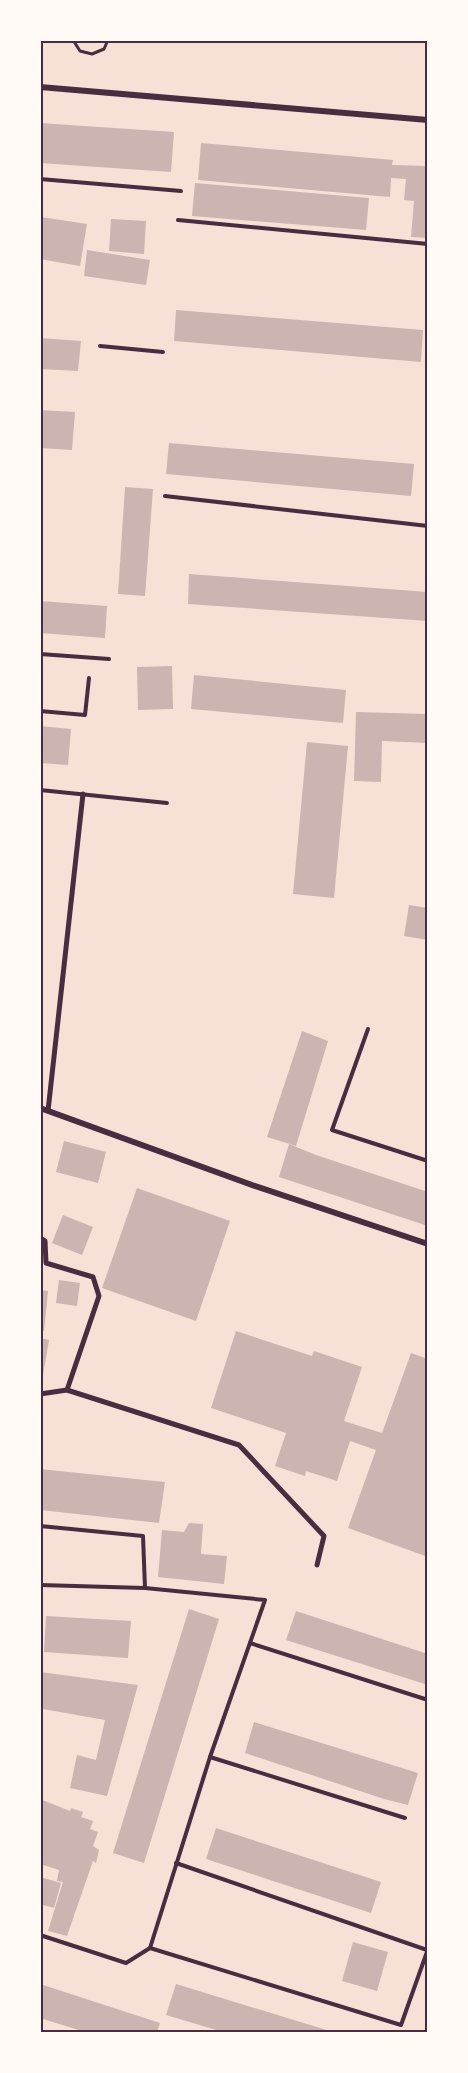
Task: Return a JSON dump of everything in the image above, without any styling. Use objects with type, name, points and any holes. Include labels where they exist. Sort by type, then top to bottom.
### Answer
[{"type":"street","points":[[40,87],[428,120]]},
{"type":"street","points":[[40,1118],[44,1109],[83,794]]},
{"type":"street","points":[[44,1109],[252,1185],[428,1244]]},
{"type":"street","points":[[40,1238],[45,1241],[46,1263],[93,1277],[99,1296],[67,1389]]},
{"type":"street","points":[[40,1394],[67,1389],[239,1445],[324,1536],[317,1565]]},
{"type":"lane","points":[[40,179],[181,190]]},
{"type":"lane","points":[[178,220],[428,244]]},
{"type":"lane","points":[[99,346],[163,352]]},
{"type":"lane","points":[[165,496],[428,526]]},
{"type":"lane","points":[[40,654],[109,659]]},
{"type":"lane","points":[[40,711],[85,715],[89,678]]},
{"type":"lane","points":[[40,790],[167,803]]},
{"type":"lane","points":[[368,1029],[332,1130],[428,1161]]},
{"type":"lane","points":[[40,1526],[142,1536],[145,1588]]},
{"type":"lane","points":[[40,1585],[145,1588],[265,1600],[210,1757],[150,1948],[126,1963],[40,1935]]},
{"type":"lane","points":[[249,1643],[428,1700]]},
{"type":"lane","points":[[210,1757],[405,1818]]},
{"type":"lane","points":[[150,1948],[401,2025],[427,1949],[176,1863]]},
{"type":"path","points":[[74,40],[80,51],[92,54],[104,49],[108,40]]},
{"type":"building","points":[[40,123],[174,132],[171,172],[40,163]]},
{"type":"building","points":[[201,143],[393,160],[392,165],[428,166],[428,238],[411,237],[414,201],[404,200],[406,179],[391,178],[390,197],[198,180]]},
{"type":"building","points":[[195,183],[369,198],[366,230],[192,216]]},
{"type":"building","points":[[41,217],[87,224],[80,266],[40,259]]},
{"type":"building","points":[[111,219],[146,221],[144,254],[109,251]]},
{"type":"building","points":[[87,250],[150,260],[146,285],[84,276]]},
{"type":"building","points":[[176,310],[423,330],[421,362],[174,341]]},
{"type":"building","points":[[40,338],[81,341],[78,371],[40,369]]},
{"type":"building","points":[[40,410],[75,412],[72,450],[40,448]]},
{"type":"building","points":[[169,443],[414,464],[411,496],[166,474]]},
{"type":"building","points":[[125,487],[153,489],[145,596],[118,594]]},
{"type":"building","points":[[189,574],[428,592],[428,621],[188,604]]},
{"type":"building","points":[[40,601],[107,606],[105,638],[40,633]]},
{"type":"building","points":[[172,666],[173,709],[138,710],[137,667]]},
{"type":"building","points":[[194,675],[346,690],[343,723],[191,709]]},
{"type":"building","points":[[356,712],[428,714],[428,743],[382,741],[381,782],[354,781]]},
{"type":"building","points":[[40,726],[71,729],[68,765],[40,763]]},
{"type":"building","points":[[307,742],[348,746],[334,898],[293,894]]},
{"type":"building","points":[[409,905],[428,908],[428,940],[404,936]]},
{"type":"building","points":[[302,1031],[328,1041],[296,1146],[267,1137]]},
{"type":"building","points":[[64,1141],[106,1152],[98,1183],[56,1172]]},
{"type":"building","points":[[289,1144],[428,1192],[428,1226],[279,1177]]},
{"type":"building","points":[[137,1188],[230,1221],[196,1321],[102,1288]]},
{"type":"building","points":[[63,1215],[93,1227],[82,1255],[52,1243]]},
{"type":"building","points":[[59,1280],[80,1283],[77,1306],[56,1303]]},
{"type":"building","points":[[40,1290],[48,1291],[44,1331],[40,1330]]},
{"type":"building","points":[[236,1331],[312,1356],[314,1351],[362,1367],[344,1421],[382,1433],[411,1353],[428,1359],[428,1557],[348,1528],[376,1450],[350,1441],[337,1481],[306,1471],[305,1476],[275,1466],[286,1433],[211,1408]]},
{"type":"building","points":[[40,1338],[49,1340],[42,1381],[40,1381]]},
{"type":"building","points":[[40,1469],[165,1482],[159,1523],[40,1510]]},
{"type":"building","points":[[189,1523],[203,1524],[201,1554],[227,1556],[224,1584],[158,1577],[162,1530],[184,1532]]},
{"type":"building","points":[[189,1609],[219,1619],[144,1863],[113,1853]]},
{"type":"building","points":[[296,1611],[428,1654],[428,1685],[286,1640]]},
{"type":"building","points":[[46,1616],[131,1621],[128,1658],[44,1652]]},
{"type":"building","points":[[40,1672],[138,1685],[107,1796],[70,1788],[77,1755],[96,1760],[105,1720],[43,1709],[40,1716]]},
{"type":"building","points":[[254,1722],[418,1773],[408,1805],[245,1753]]},
{"type":"building","points":[[40,1799],[70,1811],[71,1808],[83,1812],[81,1817],[93,1821],[90,1829],[98,1832],[93,1846],[99,1850],[96,1863],[93,1861],[67,1936],[48,1931],[63,1882],[57,1881],[59,1870],[40,1864]]},
{"type":"building","points":[[216,1828],[381,1882],[371,1913],[206,1859]]},
{"type":"building","points":[[40,1877],[61,1883],[54,1908],[40,1904]]},
{"type":"building","points":[[353,1942],[388,1952],[377,1991],[342,1981]]},
{"type":"building","points":[[40,1984],[160,2023],[157,2032],[85,2032],[40,2018]]},
{"type":"building","points":[[176,1984],[333,2032],[223,2032],[166,2015]]}]
